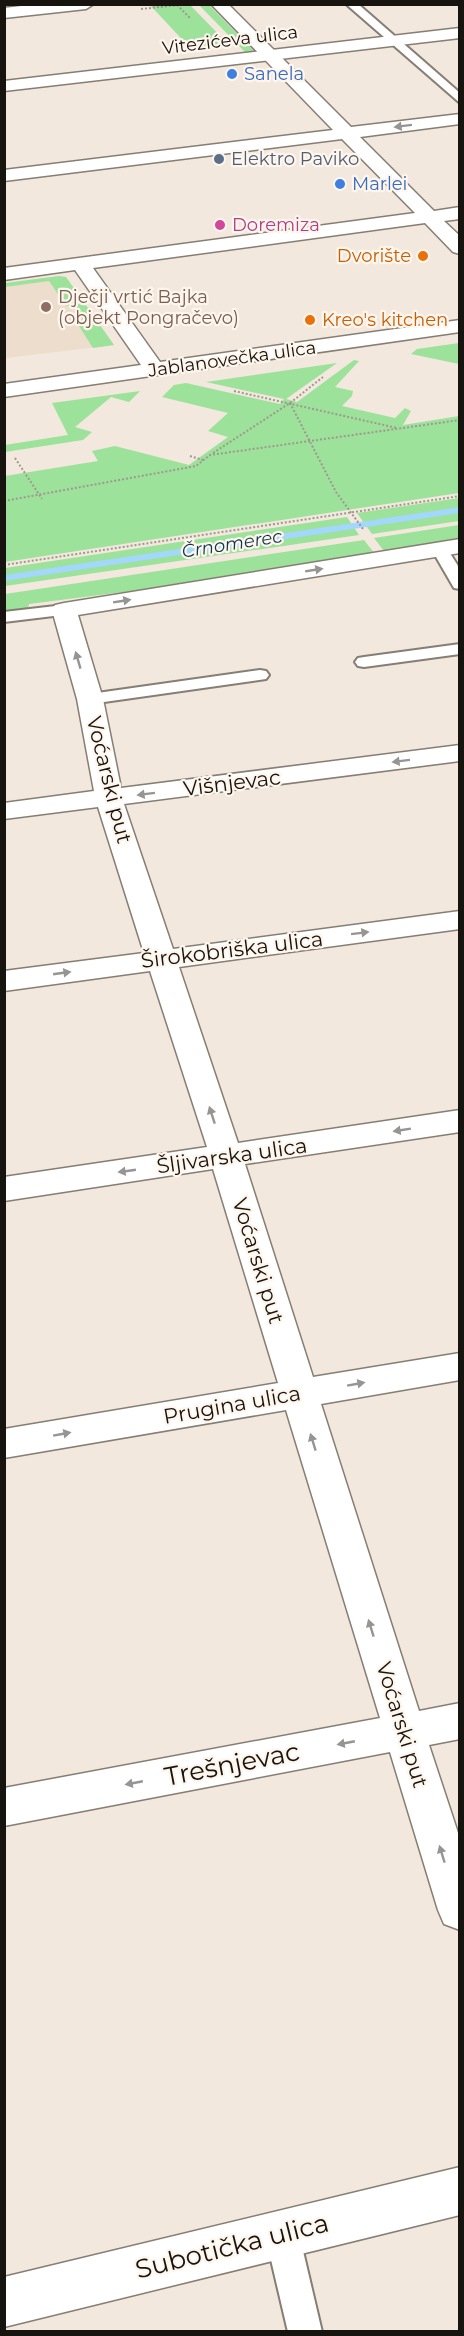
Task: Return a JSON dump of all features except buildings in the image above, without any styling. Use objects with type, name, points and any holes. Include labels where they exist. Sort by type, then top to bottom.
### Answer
[{"type":"street","points":[[4,13],[86,4]]},
{"type":"street","points":[[219,4],[459,248]]},
{"type":"street","name":"Vitezićeva ulica","points":[[4,86],[459,33]]},
{"type":"street","points":[[4,176],[459,119]]},
{"type":"street","points":[[4,274],[459,213]]},
{"type":"street","points":[[80,264],[154,369]]},
{"type":"street","name":"Jablanovečka ulica","points":[[4,391],[459,326]]},
{"type":"street","points":[[64,610],[450,548]]},
{"type":"street","name":"Voćarski put","points":[[64,610],[90,699],[109,799],[226,1157],[459,1910]]},
{"type":"street","name":"Višnjevac","points":[[4,812],[459,753]]},
{"type":"street","name":"Širokobriška ulica","points":[[4,981],[459,920]]},
{"type":"street","name":"Šljivarska ulica","points":[[4,1189],[459,1121]]},
{"type":"street","name":"Prugina ulica","points":[[4,1444],[459,1366]]},
{"type":"street","name":"Trešnjevac","points":[[4,1807],[459,1721]]},
{"type":"street","name":"Subotička ulica","points":[[4,2302],[459,2191]]},
{"type":"lane","points":[[351,4],[459,100]]},
{"type":"lane","points":[[450,548],[459,584]]},
{"type":"lane","points":[[4,617],[64,610]]},
{"type":"lane","points":[[364,662],[459,649]]},
{"type":"lane","points":[[90,699],[260,675]]},
{"type":"lane","points":[[282,2234],[305,2331]]},
{"type":"path","points":[[141,9],[180,4]]},
{"type":"path","points":[[4,501],[196,466],[290,403],[327,374]]},
{"type":"path","points":[[234,391],[400,428]]},
{"type":"path","points":[[290,403],[336,492],[363,530]]},
{"type":"path","points":[[210,455],[459,420]]},
{"type":"path","points":[[190,456],[204,460]]},
{"type":"path","points":[[15,458],[42,498]]},
{"type":"path","points":[[4,565],[459,496]]},
{"type":"shaded area","name":"Dječji vrtić Bajka (objekt Pongračevo)","points":[[66,277],[114,345],[5,358],[5,285]]},
{"type":"green space","points":[[150,5],[190,5],[230,46],[192,50]]},
{"type":"green space","points":[[199,5],[209,5],[254,51],[245,52]]},
{"type":"green space","points":[[66,277],[114,345],[93,348],[77,323],[84,322],[74,305],[66,306],[49,281],[5,287],[5,283]]},
{"type":"green space","points":[[459,343],[459,364],[411,354],[417,349]]},
{"type":"green space","points":[[354,360],[359,361],[335,387],[353,391],[352,396],[342,406],[395,418],[405,408],[411,411],[403,425],[459,416],[459,493],[5,562],[5,476],[98,461],[92,451],[115,446],[189,465],[228,437],[208,431],[228,413],[162,397],[174,385],[186,383],[280,404],[284,399],[206,382],[337,363],[286,399],[297,402]]},
{"type":"green space","points":[[140,391],[129,402],[111,397],[75,427],[92,432],[83,440],[5,452],[5,445],[68,435],[52,403]]},
{"type":"green space","points":[[459,498],[459,521],[372,534],[357,513]]},
{"type":"green space","points":[[347,517],[359,535],[5,586],[5,568]]},
{"type":"green space","points":[[459,525],[459,538],[384,551],[374,538]]},
{"type":"green space","points":[[364,540],[375,554],[147,589],[29,604],[27,614],[5,617],[5,594]]},
{"type":"waterway","name":"Črnomerec","points":[[4,578],[460,510]]},
{"type":"place","name":"Sanela","points":[[232,74]]},
{"type":"place","name":"Elektro Paviko","points":[[219,159]]},
{"type":"place","name":"Marlei","points":[[340,184]]},
{"type":"place","name":"Doremiza","points":[[220,225]]},
{"type":"place","name":"Dvorište","points":[[423,256]]},
{"type":"place","name":"Dječji vrtić Bajka (objekt Pongračevo)","points":[[46,307]]},
{"type":"place","name":"Kreo's kitchen","points":[[310,320]]}]
